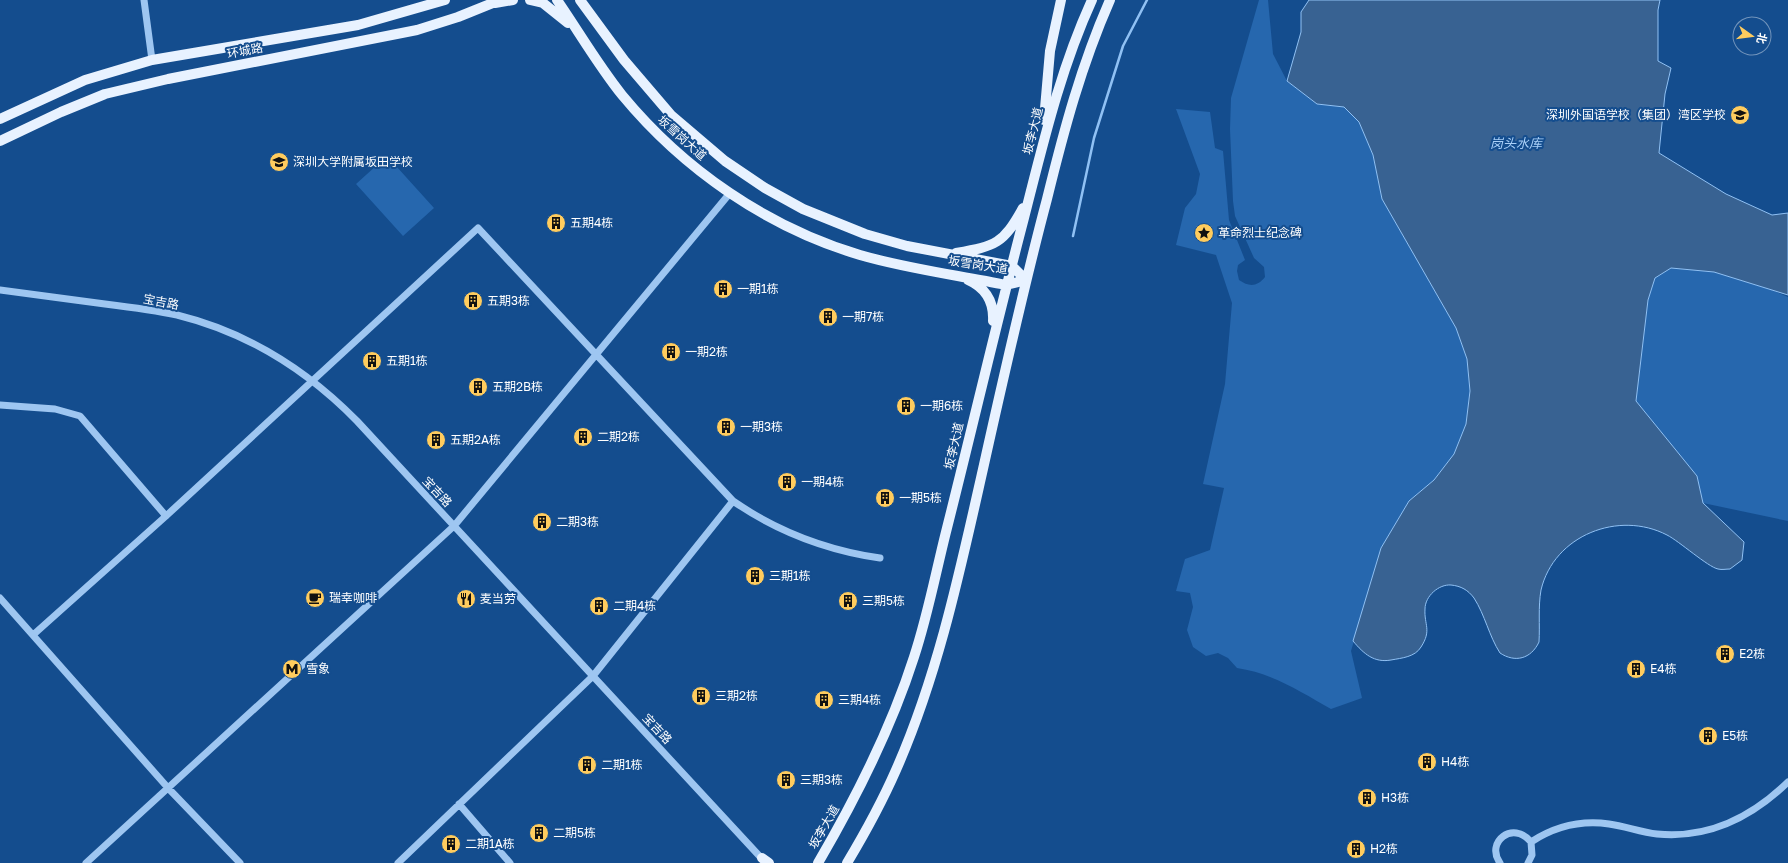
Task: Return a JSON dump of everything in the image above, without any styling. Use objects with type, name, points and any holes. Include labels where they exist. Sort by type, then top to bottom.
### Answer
[{"type":"main road","name":"环城路","points":[[0,120],[86,80],[152,60],[358,25],[445,0]]},
{"type":"main road","name":"环城路","points":[[0,141],[105,94],[168,79],[417,30],[458,17],[500,0]]},
{"type":"main road","points":[[489,5],[513,0]]},
{"type":"main road","points":[[530,0],[543,3],[554,10],[580,34]]},
{"type":"main road","name":"坂雪岗大道","points":[[557,0],[615,85],[655,131],[691,164],[730,193],[778,222],[839,248],[896,264],[1006,285],[1026,280]]},
{"type":"main road","name":"坂雪岗大道","points":[[580,0],[597,21],[624,60],[654,97],[688,131],[744,175],[790,202],[844,226],[900,244],[1012,266],[1026,280]]},
{"type":"main road","points":[[589,0],[597,21]]},
{"type":"main road","points":[[1042,150],[1050,51],[1061,0]]},
{"type":"main road","name":"坂李大道","points":[[818,863],[849,810],[886,731],[914,656],[1030,194],[1063,73],[1092,0]]},
{"type":"main road","points":[[847,863],[863,837],[896,770],[926,692],[945,631],[1026,280],[1073,97],[1090,46],[1110,0]]},
{"type":"main road","points":[[950,254],[985,248],[1003,238],[1012,228],[1030,194]]},
{"type":"main road","points":[[946,273],[974,282],[986,294],[993,310],[992,343]]},
{"type":"main road","points":[[811,863],[824,853]]},
{"type":"street","points":[[144,0],[152,60]]},
{"type":"street","points":[[86,863],[169,789],[454,526],[730,193]]},
{"type":"street","points":[[33,635],[166,516],[478,228],[733,501],[762,520],[811,542],[845,552],[880,558]]},
{"type":"street","name":"宝吉路","points":[[0,290],[141,308],[196,321],[231,333],[260,347],[281,359],[312,381],[346,410],[765,862]]},
{"type":"street","points":[[0,405],[55,409],[80,416],[166,516]]},
{"type":"street","points":[[398,863],[593,676],[733,501]]},
{"type":"street","points":[[0,598],[169,789],[240,863]]},
{"type":"street","points":[[1531,842],[1558,829],[1588,823],[1609,824],[1658,834],[1684,834],[1710,829],[1746,815],[1768,800],[1788,782]]},
{"type":"street","points":[[459,804],[510,863]]},
{"type":"street","points":[[1500,863],[1496,855],[1496,849],[1502,837],[1508,834],[1521,834],[1531,842],[1532,856],[1528,863]]},
{"type":"shaded area","points":[[1259,0],[1268,0],[1273,54],[1287,81],[1317,104],[1344,107],[1359,122],[1373,155],[1382,199],[1456,328],[1467,359],[1470,391],[1466,424],[1454,454],[1434,480],[1409,501],[1381,548],[1351,651],[1362,698],[1331,709],[1286,684],[1250,670],[1237,668],[1228,658],[1218,653],[1206,656],[1193,647],[1187,630],[1193,607],[1190,593],[1176,591],[1185,559],[1210,550],[1224,488],[1203,484],[1225,384],[1232,303],[1216,255],[1176,245],[1185,208],[1196,194],[1200,174],[1176,109],[1210,112],[1215,148],[1223,151],[1229,220],[1245,260],[1238,265],[1237,271],[1239,280],[1250,285],[1259,283],[1265,277],[1264,267],[1254,258],[1235,216],[1230,129],[1231,98]]},
{"type":"shaded area","points":[[387,156],[434,208],[403,236],[356,184]]},
{"type":"shaded area","points":[[1671,268],[1714,272],[1772,290],[1788,297],[1788,521],[1703,503],[1697,476],[1636,401],[1648,300],[1655,278]]},
{"type":"water","name":"岗头水库","points":[[1309,0],[1660,0],[1658,10],[1658,61],[1671,68],[1665,94],[1659,153],[1726,194],[1772,215],[1788,213],[1788,295],[1714,272],[1671,268],[1655,278],[1648,300],[1636,401],[1697,476],[1703,503],[1744,542],[1742,560],[1730,569],[1718,569],[1708,564],[1667,535],[1648,528],[1629,525],[1609,527],[1591,532],[1574,542],[1559,555],[1548,571],[1540,596],[1539,642],[1536,648],[1527,656],[1522,658],[1511,658],[1500,653],[1474,598],[1464,589],[1451,585],[1442,586],[1430,595],[1427,600],[1425,615],[1427,632],[1421,647],[1415,653],[1399,659],[1385,661],[1379,660],[1365,654],[1353,641],[1381,548],[1409,501],[1434,480],[1454,454],[1466,424],[1470,391],[1467,359],[1456,328],[1382,199],[1373,155],[1359,122],[1344,107],[1317,104],[1287,81],[1301,32],[1301,12]]},
{"type":"waterway","points":[[1073,236],[1094,138],[1123,46],[1147,0]]},
{"type":"place","name":"深圳外国语学校（集团）湾区学校","points":[[1740,115]]},
{"type":"place","name":"深圳大学附属坂田学校","points":[[279,162]]},
{"type":"place","name":"五期4栋","points":[[556,223]]},
{"type":"place","name":"革命烈士纪念碑","points":[[1204,233]]},
{"type":"place","name":"一期1栋","points":[[723,289]]},
{"type":"place","name":"五期3栋","points":[[473,301]]},
{"type":"place","name":"一期7栋","points":[[828,317]]},
{"type":"place","name":"一期2栋","points":[[671,352]]},
{"type":"place","name":"五期1栋","points":[[372,361]]},
{"type":"place","name":"五期2B栋","points":[[478,387]]},
{"type":"place","name":"一期6栋","points":[[906,406]]},
{"type":"place","name":"一期3栋","points":[[726,427]]},
{"type":"place","name":"二期2栋","points":[[583,437]]},
{"type":"place","name":"五期2A栋","points":[[436,440]]},
{"type":"place","name":"一期4栋","points":[[787,482]]},
{"type":"place","name":"一期5栋","points":[[885,498]]},
{"type":"place","name":"二期3栋","points":[[542,522]]},
{"type":"place","name":"三期1栋","points":[[755,576]]},
{"type":"place","name":"瑞幸咖啡","points":[[315,598]]},
{"type":"place","name":"麦当劳","points":[[466,599]]},
{"type":"place","name":"三期5栋","points":[[848,601]]},
{"type":"place","name":"二期4栋","points":[[599,606]]},
{"type":"place","name":"E2栋","points":[[1725,654]]},
{"type":"place","name":"雪象","points":[[292,669]]},
{"type":"place","name":"E4栋","points":[[1636,669]]},
{"type":"place","name":"三期2栋","points":[[701,696]]},
{"type":"place","name":"三期4栋","points":[[824,700]]},
{"type":"place","name":"E5栋","points":[[1708,736]]},
{"type":"place","name":"H4栋","points":[[1427,762]]},
{"type":"place","name":"二期1栋","points":[[587,765]]},
{"type":"place","name":"三期3栋","points":[[786,780]]},
{"type":"place","name":"H3栋","points":[[1367,798]]},
{"type":"place","name":"二期5栋","points":[[539,833]]},
{"type":"place","name":"二期1A栋","points":[[451,844]]},
{"type":"place","name":"H2栋","points":[[1356,849]]}]
